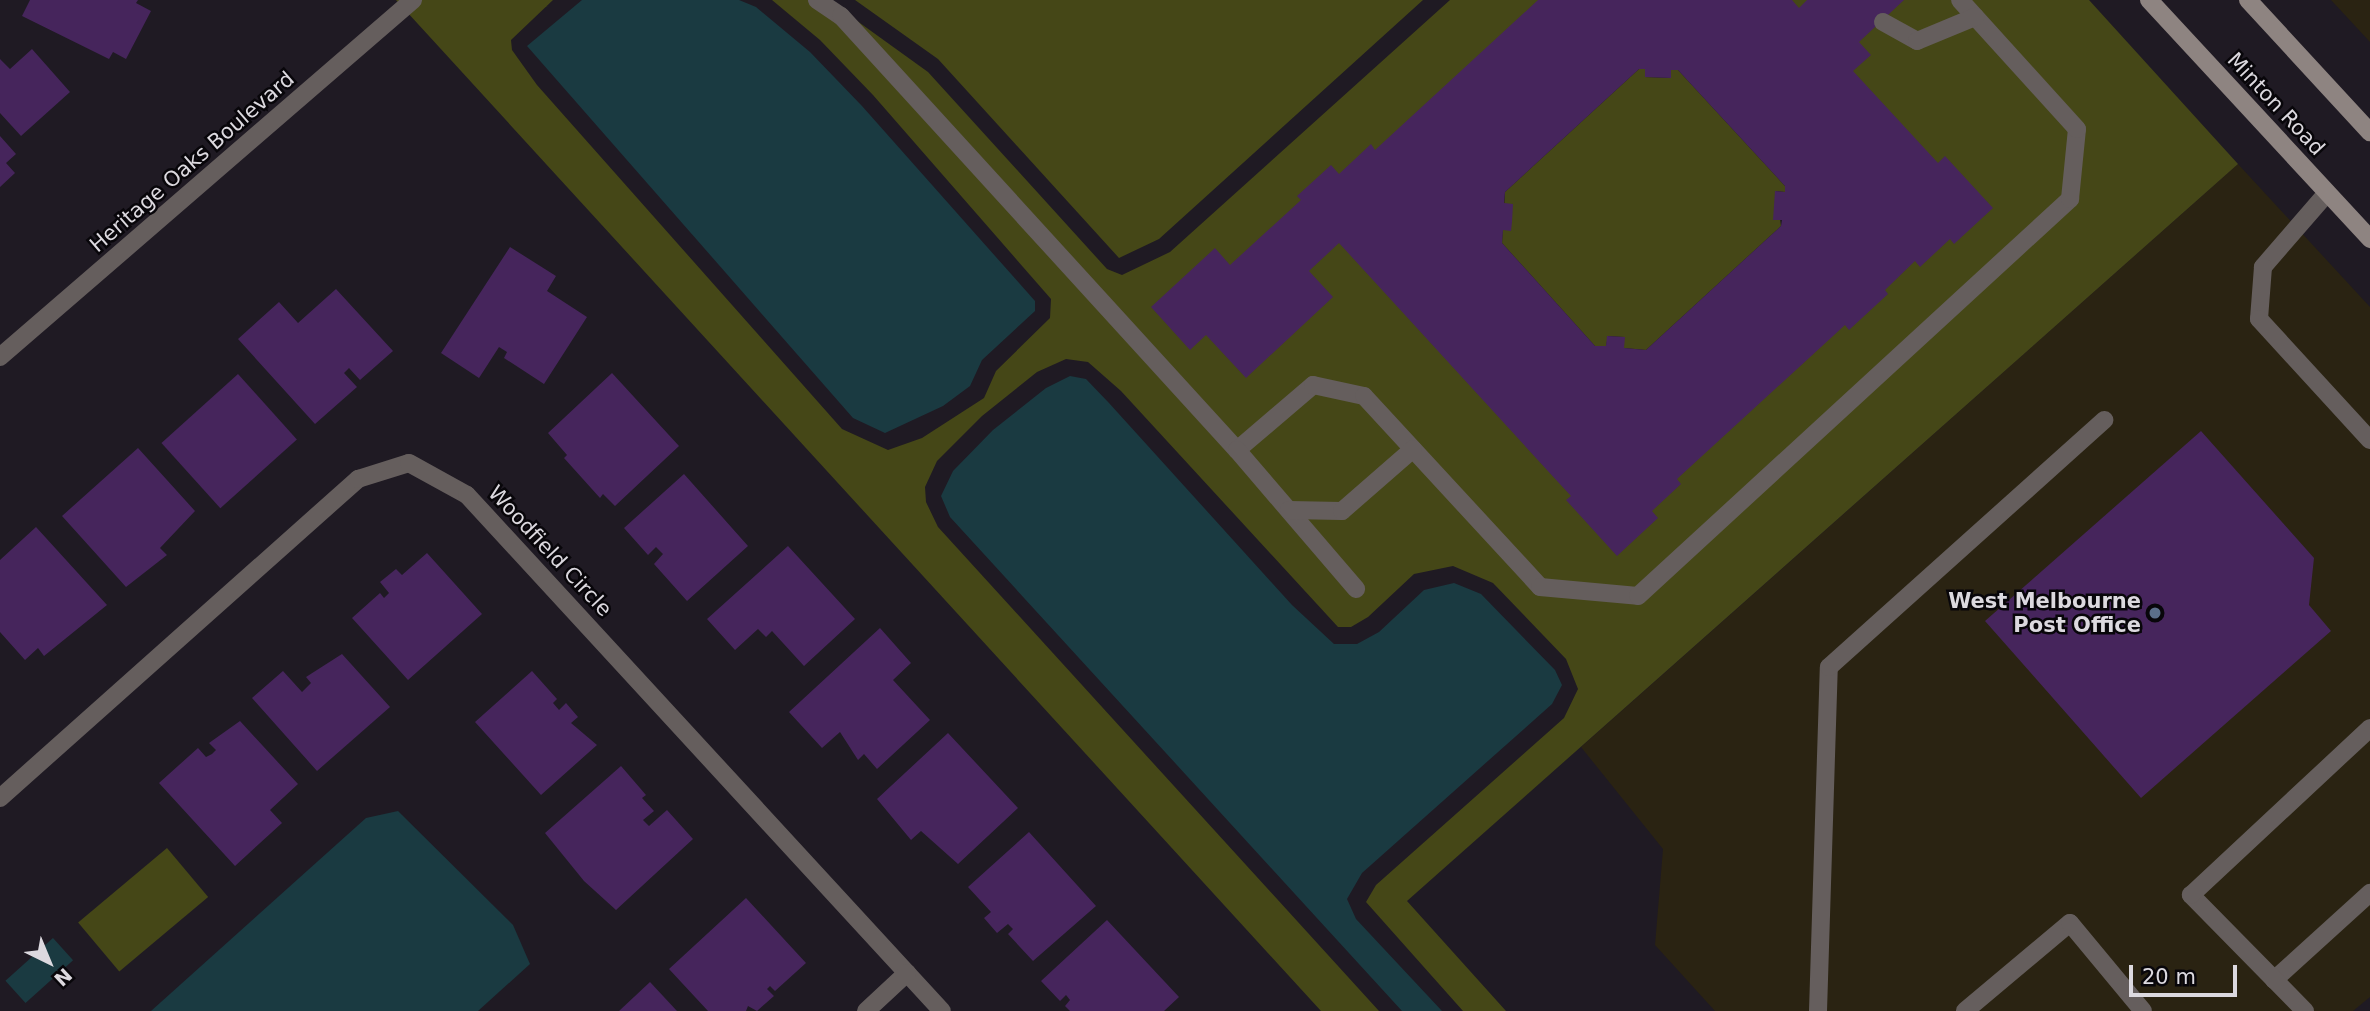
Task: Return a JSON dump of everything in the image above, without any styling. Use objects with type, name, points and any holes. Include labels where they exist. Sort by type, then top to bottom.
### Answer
[{"type":"main road","name":"Minton Road","points":[[2149,0],[2370,239]]},
{"type":"main road","points":[[2248,0],[2370,132]]},
{"type":"street","name":"Heritage Oaks Boulevard","points":[[0,357],[414,0]]},
{"type":"street","points":[[817,0],[841,16],[1237,450],[1356,589]]},
{"type":"street","points":[[1237,450],[1313,385],[1364,396],[1540,587],[1639,596],[2070,200],[2077,129],[1960,0]]},
{"type":"street","points":[[1883,22],[1917,41],[1975,17]]},
{"type":"street","points":[[2327,193],[2263,267],[2259,319],[2370,440]]},
{"type":"street","points":[[1818,1011],[1829,667],[2104,420]]},
{"type":"street","points":[[1289,510],[1342,511],[1413,449]]},
{"type":"street","name":"Woodfield Circle","points":[[2,792],[358,479],[409,463],[467,495],[942,1011]]},
{"type":"street","points":[[2305,1011],[2191,895],[2370,728]]},
{"type":"street","points":[[2274,980],[2370,894]]},
{"type":"street","points":[[1965,1011],[2070,923],[2143,1011]]},
{"type":"street","points":[[866,1011],[907,973]]},
{"type":"shaded area","points":[[396,0],[553,0],[511,40],[512,50],[537,85],[842,429],[888,450],[922,438],[984,398],[996,371],[1050,318],[1051,299],[873,95],[820,40],[772,0],[828,0],[928,72],[1107,269],[1122,275],[1170,252],[1450,0],[2089,0],[2238,164],[1407,901],[1506,1011],[1463,1011],[1366,902],[1376,885],[1564,718],[1578,689],[1566,659],[1493,583],[1453,566],[1414,574],[1368,617],[1351,627],[1338,627],[1121,391],[1088,362],[1066,359],[1037,372],[982,416],[937,461],[925,487],[926,502],[938,527],[1379,1011],[1321,1011]],"holes":[[[1649,53],[1690,59],[1801,199],[1796,235],[1653,366],[1587,360],[1486,245],[1505,167]]]},
{"type":"shaded area","points":[[855,0],[1423,0],[1159,239],[1119,258],[938,59]]},
{"type":"shaded area","points":[[2331,0],[2370,0],[2370,42]]},
{"type":"shaded area","points":[[1639,69],[1645,69],[1645,77],[1670,78],[1671,70],[1678,70],[1785,186],[1785,192],[1776,191],[1781,226],[1646,350],[1624,348],[1624,337],[1608,336],[1606,346],[1595,346],[1502,243],[1505,192]]},
{"type":"shaded area","points":[[2238,164],[2370,307],[2370,997],[2353,1011],[1715,1011],[1655,945],[1663,849],[1581,747]]},
{"type":"shaded area","points":[[167,848],[208,897],[119,972],[78,923]]},
{"type":"water","points":[[582,0],[739,0],[756,7],[810,52],[862,106],[1035,301],[1035,311],[982,360],[970,386],[943,406],[885,433],[853,418],[527,46]]},
{"type":"water","points":[[1070,376],[1086,379],[1292,605],[1334,644],[1357,644],[1379,632],[1424,590],[1454,583],[1481,594],[1555,670],[1562,685],[1552,704],[1362,873],[1347,899],[1356,919],[1442,1011],[1402,1011],[950,517],[941,496],[953,471],[993,430],[1046,388]]},
{"type":"water","points":[[398,811],[513,925],[530,964],[478,1011],[151,1011],[366,818]]},
{"type":"water","points":[[53,938],[73,960],[26,1003],[5,981]]},
{"type":"building","points":[[30,0],[138,0],[136,3],[151,11],[126,59],[113,52],[109,59],[22,16]]},
{"type":"building","points":[[1538,0],[1792,0],[1799,8],[1807,0],[1904,0],[1859,42],[1871,55],[1853,71],[1938,163],[1945,156],[1993,208],[1954,244],[1950,239],[1920,267],[1915,261],[1885,290],[1888,294],[1849,330],[1845,325],[1677,479],[1681,484],[1652,511],[1658,518],[1617,556],[1566,500],[1571,496],[1339,243],[1309,271],[1333,297],[1246,378],[1206,335],[1190,350],[1151,307],[1215,248],[1230,265],[1301,200],[1297,196],[1331,165],[1339,174],[1371,144],[1375,150]],"holes":[[[1639,69],[1645,69],[1645,77],[1671,78],[1671,70],[1678,70],[1785,186],[1785,192],[1775,191],[1773,220],[1782,220],[1781,226],[1646,350],[1624,348],[1625,337],[1607,336],[1606,346],[1595,346],[1502,243],[1503,230],[1511,231],[1512,222],[1513,204],[1504,203],[1505,192]]]},
{"type":"building","points":[[32,49],[70,92],[21,136],[0,113],[0,59],[10,69]]},
{"type":"building","points":[[0,136],[16,154],[6,163],[15,173],[0,187]]},
{"type":"building","points":[[510,247],[556,276],[547,291],[587,317],[544,384],[504,358],[507,352],[499,347],[479,378],[441,353]]},
{"type":"building","points":[[336,289],[393,351],[360,380],[349,368],[344,373],[357,387],[315,424],[238,339],[279,302],[298,323]]},
{"type":"building","points":[[612,373],[679,446],[615,506],[603,494],[600,498],[564,458],[567,455],[548,433]]},
{"type":"building","points":[[238,374],[297,439],[220,508],[161,443]]},
{"type":"building","name":"West Melbourne Post Office","points":[[2201,431],[2314,558],[2309,605],[2331,631],[2141,798],[1985,621]]},
{"type":"building","points":[[138,448],[195,511],[160,548],[167,555],[126,587],[62,516]]},
{"type":"building","points":[[684,474],[748,546],[687,601],[654,564],[663,554],[656,547],[648,555],[624,528]]},
{"type":"building","points":[[36,527],[107,605],[44,656],[38,648],[25,660],[0,632],[0,560]]},
{"type":"building","points":[[788,546],[855,619],[804,666],[772,631],[766,637],[758,629],[735,650],[707,619]]},
{"type":"building","points":[[427,553],[482,614],[408,680],[352,618],[380,593],[384,598],[389,593],[380,582],[396,569],[402,575]]},
{"type":"building","points":[[880,628],[911,663],[893,680],[930,720],[877,769],[864,754],[858,760],[840,732],[822,748],[789,712]]},
{"type":"building","points":[[342,654],[390,707],[317,771],[252,698],[283,671],[302,692],[311,683],[306,677]]},
{"type":"building","points":[[532,671],[557,699],[553,703],[559,710],[566,703],[578,717],[571,723],[597,745],[541,795],[475,722]]},
{"type":"building","points":[[240,721],[298,784],[270,810],[282,823],[235,866],[159,783],[198,748],[206,757],[212,754],[216,750],[209,743]]},
{"type":"building","points":[[948,733],[1018,808],[958,864],[921,831],[911,840],[877,799]]},
{"type":"building","points":[[621,766],[646,795],[642,798],[654,811],[643,820],[649,826],[667,810],[693,839],[616,910],[584,881],[545,833]]},
{"type":"building","points":[[1029,832],[1096,906],[1033,961],[1008,934],[1013,929],[1008,924],[997,933],[984,918],[991,912],[968,887]]},
{"type":"building","points":[[746,898],[806,963],[775,991],[770,986],[767,989],[774,996],[757,1011],[748,1006],[746,1011],[708,1011],[669,969]]},
{"type":"building","points":[[1107,920],[1179,997],[1164,1011],[1070,1011],[1065,1006],[1070,1000],[1066,995],[1060,1001],[1041,981]]},
{"type":"building","points":[[650,982],[677,1011],[619,1011]]},
{"type":"place","name":"West Melbourne Post Office","points":[[2155,613]]}]
